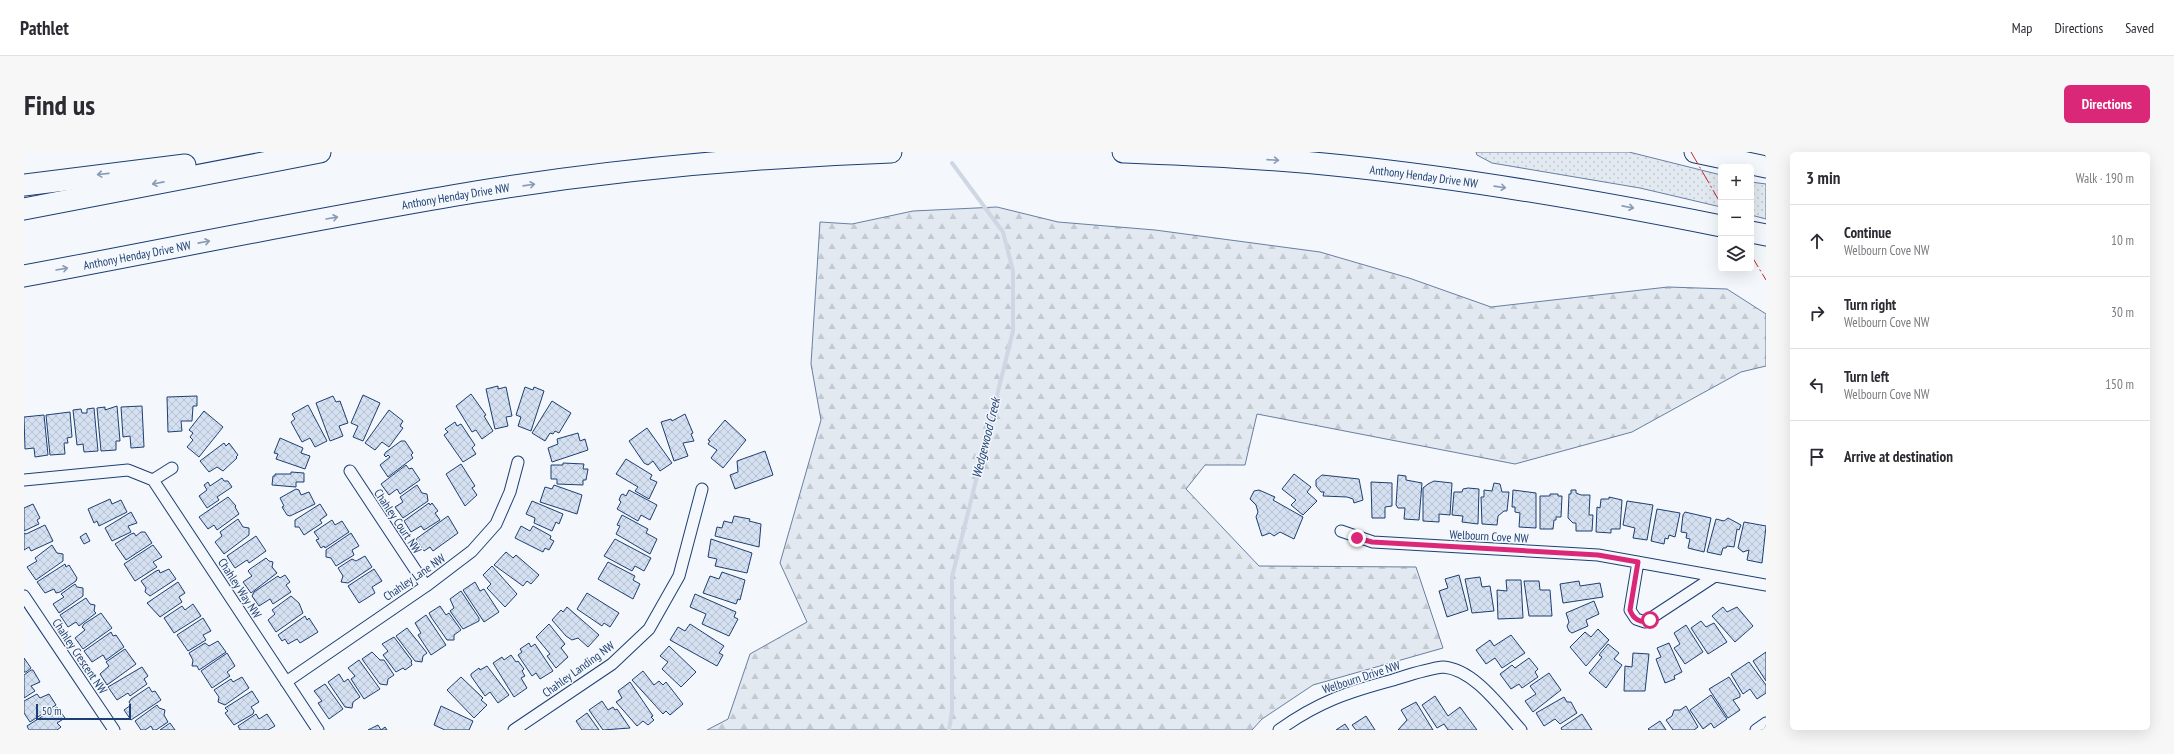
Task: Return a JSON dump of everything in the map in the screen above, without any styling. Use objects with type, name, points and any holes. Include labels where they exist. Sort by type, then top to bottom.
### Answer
[{"type":"highway","points":[[24,185],[76,177],[309,152]]},
{"type":"highway","points":[[24,209],[320,152]]},
{"type":"highway","name":"Anthony Henday Drive NW","points":[[24,276],[476,192],[723,162],[810,155],[891,152]]},
{"type":"highway","name":"Anthony Henday Drive NW","points":[[1123,152],[1218,156],[1344,166],[1593,200],[1718,225]]},
{"type":"highway","points":[[1695,152],[1766,167]]},
{"type":"highway","points":[[1754,233],[1766,235]]},
{"type":"street","name":"Chahley Lane NW","points":[[286,682],[426,586],[472,551],[496,524],[510,492],[518,462]]},
{"type":"street","points":[[24,480],[128,470],[152,480],[172,468]]},
{"type":"street","name":"Chahley Court NW","points":[[350,471],[426,586]]},
{"type":"street","name":"Chahley Way NW","points":[[152,480],[318,730]]},
{"type":"street","name":"Chahley Landing NW","points":[[514,730],[612,664],[649,629],[679,576],[702,489]]},
{"type":"street","name":"Welbourn Cove NW","points":[[1340,531],[1372,542],[1598,555],[1766,585]]},
{"type":"street","points":[[1638,562],[1630,610],[1636,619],[1645,622],[1715,576]]},
{"type":"street","name":"Chahley Crescent NW","points":[[24,596],[114,730]]},
{"type":"street","name":"Welbourn Drive NW","points":[[1279,730],[1312,708],[1341,695],[1434,668],[1457,668],[1475,681],[1521,730]]},
{"type":"street","points":[[1756,730],[1766,723]]},
{"type":"green space","points":[[1476,152],[1629,152],[1718,174],[1718,206],[1640,188],[1492,163],[1477,155]]},
{"type":"green space","points":[[1754,182],[1766,184],[1766,219],[1754,216]]},
{"type":"green space","points":[[997,207],[1058,222],[1155,230],[1320,252],[1409,278],[1491,307],[1668,287],[1727,289],[1766,314],[1766,366],[1741,372],[1632,432],[1515,464],[1257,414],[1245,465],[1205,465],[1186,489],[1259,566],[1416,567],[1443,648],[1313,685],[1262,719],[1252,730],[707,730],[728,719],[750,654],[807,622],[780,563],[821,420],[811,364],[820,222],[852,224],[913,211]]},
{"type":"building","points":[[498,386],[498,389],[506,387],[512,416],[506,417],[508,426],[495,429],[486,389]]},
{"type":"building","points":[[525,387],[533,390],[534,387],[544,391],[531,431],[518,426],[521,417],[516,415]]},
{"type":"building","points":[[471,394],[486,415],[484,416],[493,431],[482,439],[476,430],[472,432],[456,406]]},
{"type":"building","points":[[363,395],[380,403],[363,441],[353,437],[358,426],[351,423]]},
{"type":"building","points":[[197,396],[197,406],[193,406],[192,421],[181,421],[182,431],[168,432],[167,397]]},
{"type":"building","points":[[333,396],[336,402],[340,401],[348,423],[339,426],[343,436],[330,441],[316,403]]},
{"type":"building","points":[[552,401],[571,413],[559,433],[555,431],[553,434],[550,433],[545,441],[532,433]]},
{"type":"building","points":[[308,405],[327,441],[315,447],[310,438],[302,442],[291,422],[295,419],[292,414]]},
{"type":"building","points":[[117,406],[120,441],[116,441],[116,450],[101,451],[97,408],[105,407],[105,410]]},
{"type":"building","points":[[142,406],[144,447],[131,448],[130,436],[123,437],[121,407]]},
{"type":"building","points":[[94,408],[98,451],[84,452],[83,444],[77,445],[73,410],[81,409],[82,413],[87,413],[87,409]]},
{"type":"building","points":[[389,410],[403,421],[400,426],[403,428],[389,447],[382,442],[375,450],[365,443]]},
{"type":"building","points":[[204,411],[223,427],[199,457],[187,447],[193,440],[190,437],[193,433],[189,430]]},
{"type":"building","points":[[70,412],[72,437],[67,438],[68,443],[64,443],[65,454],[50,455],[46,415]]},
{"type":"building","points":[[685,414],[693,433],[691,434],[694,441],[683,443],[688,456],[674,461],[661,422],[671,419],[672,421]]},
{"type":"building","points":[[44,415],[48,455],[35,457],[34,448],[25,449],[24,417]]},
{"type":"building","points":[[725,420],[746,440],[723,468],[711,458],[717,450],[708,444],[710,441],[708,440]]},
{"type":"building","points":[[455,422],[457,426],[461,424],[475,445],[472,448],[476,454],[463,462],[444,435],[448,432],[445,429]]},
{"type":"building","points":[[647,428],[672,463],[660,471],[653,461],[648,465],[644,463],[629,441]]},
{"type":"building","points":[[578,433],[580,441],[585,439],[588,450],[552,462],[548,448],[558,444],[557,439]]},
{"type":"building","points":[[280,438],[303,448],[301,453],[310,456],[305,469],[276,459],[278,454],[274,453]]},
{"type":"building","points":[[401,441],[405,441],[413,453],[411,455],[413,458],[388,477],[380,465],[390,457],[388,455],[386,457],[384,455],[386,452]]},
{"type":"building","points":[[224,443],[226,446],[229,443],[238,455],[236,457],[237,458],[223,471],[217,467],[209,472],[200,461]]},
{"type":"building","points":[[765,451],[773,475],[735,489],[730,475],[738,472],[737,461]]},
{"type":"building","points":[[626,459],[652,475],[650,479],[657,482],[649,499],[635,491],[638,487],[616,474]]},
{"type":"building","points":[[563,463],[584,464],[583,469],[588,469],[586,480],[583,480],[583,485],[557,484],[557,479],[551,479],[551,465],[563,465]]},
{"type":"building","points":[[461,464],[475,486],[472,488],[477,495],[465,506],[446,474]]},
{"type":"building","points":[[406,465],[409,469],[412,468],[420,480],[400,494],[397,489],[389,495],[381,484]]},
{"type":"building","points":[[291,472],[304,473],[304,482],[296,482],[296,487],[272,485],[273,476],[275,476],[275,474],[291,474]]},
{"type":"building","points":[[1294,474],[1311,487],[1307,492],[1317,501],[1303,515],[1291,505],[1296,500],[1282,489]]},
{"type":"building","points":[[1322,475],[1359,479],[1363,500],[1354,503],[1353,499],[1347,497],[1323,496],[1324,492],[1321,492],[1316,486],[1316,480]]},
{"type":"building","points":[[1398,475],[1406,476],[1406,480],[1422,483],[1419,520],[1404,519],[1405,508],[1398,508],[1396,505]]},
{"type":"building","points":[[222,478],[224,481],[228,481],[232,487],[217,497],[219,500],[207,508],[199,496],[207,490],[204,485],[208,482],[210,486]]},
{"type":"building","points":[[1434,481],[1452,483],[1450,515],[1439,514],[1439,522],[1423,521],[1423,488]]},
{"type":"building","points":[[1371,482],[1392,483],[1392,506],[1385,507],[1385,518],[1372,518]]},
{"type":"building","points":[[1494,483],[1500,484],[1502,492],[1509,492],[1507,511],[1504,511],[1498,516],[1497,525],[1482,524],[1481,497],[1484,497],[1484,490],[1492,491]]},
{"type":"building","points":[[417,485],[422,493],[427,494],[428,501],[403,518],[395,507],[403,502],[400,497]]},
{"type":"building","points":[[554,485],[582,495],[577,514],[540,502],[545,487],[552,489]]},
{"type":"building","points":[[296,489],[299,490],[301,495],[309,492],[315,504],[290,516],[287,515],[282,507],[284,506],[280,498]]},
{"type":"building","points":[[1463,489],[1479,489],[1478,524],[1462,522],[1463,516],[1452,515],[1454,492],[1462,492]]},
{"type":"building","points":[[629,490],[657,505],[650,520],[641,515],[638,521],[617,509],[621,502],[619,500],[621,495],[623,494],[626,496]]},
{"type":"building","points":[[1259,490],[1275,497],[1273,500],[1303,517],[1294,539],[1280,532],[1274,536],[1270,533],[1262,536],[1256,517],[1258,512],[1256,505],[1250,499],[1254,491]]},
{"type":"building","points":[[1513,490],[1536,493],[1536,528],[1519,527],[1520,513],[1515,512],[1515,507],[1512,507]]},
{"type":"building","points":[[1571,490],[1576,490],[1576,493],[1581,495],[1590,495],[1589,515],[1593,515],[1592,531],[1576,531],[1576,523],[1573,523],[1568,518],[1569,494],[1571,494]]},
{"type":"building","points":[[1550,494],[1558,494],[1558,496],[1562,496],[1561,517],[1556,517],[1556,520],[1554,520],[1553,529],[1540,529],[1540,496],[1550,496]]},
{"type":"building","points":[[228,497],[236,506],[235,507],[239,514],[217,530],[214,525],[208,529],[199,517]]},
{"type":"building","points":[[1609,497],[1622,500],[1620,529],[1611,529],[1611,533],[1596,532],[1597,507],[1600,508],[1601,499],[1609,499]]},
{"type":"building","points":[[110,499],[112,504],[121,500],[127,512],[99,526],[97,521],[94,523],[88,509]]},
{"type":"building","points":[[532,501],[563,514],[559,524],[556,522],[552,531],[534,523],[535,518],[526,514]]},
{"type":"building","points":[[1627,501],[1653,505],[1647,540],[1633,538],[1635,528],[1623,525]]},
{"type":"building","points":[[429,503],[430,505],[432,503],[438,511],[435,513],[440,520],[424,530],[421,526],[411,532],[404,521]]},
{"type":"building","points":[[33,504],[40,518],[37,520],[39,524],[24,531],[24,508]]},
{"type":"building","points":[[320,504],[327,515],[320,520],[322,523],[304,535],[299,527],[295,527],[295,520]]},
{"type":"building","points":[[1657,509],[1680,513],[1675,537],[1669,535],[1668,539],[1665,538],[1664,544],[1651,541]]},
{"type":"building","points":[[131,512],[137,523],[128,526],[131,532],[112,541],[105,528]]},
{"type":"building","points":[[1685,512],[1711,518],[1704,552],[1688,548],[1690,539],[1686,538],[1687,533],[1681,532],[1683,515]]},
{"type":"building","points":[[622,515],[648,529],[646,533],[657,539],[650,554],[616,534],[620,526],[617,525]]},
{"type":"building","points":[[448,516],[458,533],[433,551],[430,547],[424,551],[416,539]]},
{"type":"building","points":[[734,516],[750,519],[749,521],[761,524],[759,547],[715,536],[717,527],[722,528],[724,521],[732,523]]},
{"type":"building","points":[[1728,518],[1741,525],[1739,530],[1737,529],[1734,547],[1727,546],[1726,548],[1723,548],[1721,555],[1707,552],[1716,519],[1724,521]]},
{"type":"building","points":[[238,519],[243,527],[249,528],[249,535],[224,554],[215,542],[222,536],[220,532]]},
{"type":"building","points":[[332,520],[335,525],[342,521],[349,532],[325,548],[324,546],[321,548],[316,540],[319,539],[314,532]]},
{"type":"building","points":[[1744,522],[1766,526],[1762,563],[1747,560],[1749,550],[1743,552],[1738,548]]},
{"type":"building","points":[[45,525],[53,541],[31,551],[29,547],[24,550],[24,533],[26,534]]},
{"type":"building","points":[[521,526],[530,531],[533,526],[551,536],[550,539],[554,541],[549,550],[545,548],[543,552],[515,538]]},
{"type":"building","points":[[141,532],[145,532],[152,543],[126,560],[115,544],[131,534],[134,533],[136,536]]},
{"type":"building","points":[[86,533],[90,541],[84,544],[80,537]]},
{"type":"building","points":[[351,533],[359,546],[352,550],[354,555],[336,566],[331,558],[326,557],[326,550]]},
{"type":"building","points":[[256,536],[266,551],[249,563],[247,560],[235,568],[227,556]]},
{"type":"building","points":[[615,539],[651,558],[644,571],[635,566],[632,571],[604,556]]},
{"type":"building","points":[[711,539],[752,553],[747,573],[715,566],[717,559],[708,557]]},
{"type":"building","points":[[52,545],[57,553],[63,554],[63,561],[36,580],[27,567],[37,561],[35,558]]},
{"type":"building","points":[[153,545],[162,557],[153,562],[157,567],[135,581],[124,564]]},
{"type":"building","points":[[506,552],[513,558],[516,555],[539,575],[531,584],[527,581],[523,586],[494,565]]},
{"type":"building","points":[[365,556],[372,567],[348,583],[341,582],[343,576],[338,568],[352,559],[356,561]]},
{"type":"building","points":[[266,558],[273,562],[272,567],[277,573],[251,593],[243,582],[252,576],[248,571]]},
{"type":"building","points":[[608,562],[635,576],[633,580],[640,584],[633,599],[598,579]]},
{"type":"building","points":[[65,564],[66,567],[69,565],[77,578],[76,581],[60,592],[56,593],[54,589],[45,593],[37,582]]},
{"type":"building","points":[[492,566],[517,594],[505,607],[487,588],[491,584],[483,575]]},
{"type":"building","points":[[169,569],[176,579],[150,596],[145,592],[146,588],[141,581],[156,571],[159,570],[160,573]]},
{"type":"building","points":[[374,569],[382,581],[372,587],[375,593],[359,603],[348,586]]},
{"type":"building","points":[[722,572],[745,580],[740,600],[738,599],[736,604],[703,593],[710,576],[719,579]]},
{"type":"building","points":[[285,575],[290,582],[286,585],[291,592],[273,604],[270,599],[259,606],[252,596],[254,592],[278,576],[280,578]]},
{"type":"building","points":[[1459,575],[1468,610],[1447,617],[1439,591],[1448,588],[1445,579]]},
{"type":"building","points":[[1480,577],[1482,587],[1490,586],[1494,611],[1472,613],[1465,579]]},
{"type":"building","points":[[1506,580],[1521,580],[1523,618],[1498,619],[1497,590],[1507,591]]},
{"type":"building","points":[[1524,581],[1539,581],[1540,590],[1550,590],[1552,616],[1529,616]]},
{"type":"building","points":[[1579,581],[1580,586],[1600,583],[1603,597],[1563,603],[1560,584]]},
{"type":"building","points":[[178,582],[185,593],[179,597],[182,602],[160,617],[147,603]]},
{"type":"building","points":[[475,582],[480,591],[484,589],[499,612],[484,622],[463,590]]},
{"type":"building","points":[[75,584],[77,587],[83,588],[83,596],[59,613],[53,604],[64,597],[61,594]]},
{"type":"building","points":[[461,591],[479,618],[479,621],[463,629],[450,611],[454,608],[450,599]]},
{"type":"building","points":[[587,593],[619,613],[610,627],[604,623],[602,626],[577,609]]},
{"type":"building","points":[[695,594],[736,612],[734,617],[738,619],[729,636],[702,624],[706,614],[690,607]]},
{"type":"building","points":[[291,596],[299,603],[303,613],[276,632],[268,620],[275,614],[272,610]]},
{"type":"building","points":[[86,598],[90,604],[95,605],[94,611],[96,613],[79,626],[76,622],[68,627],[60,615]]},
{"type":"building","points":[[1594,601],[1599,614],[1586,620],[1588,626],[1572,633],[1569,631],[1567,626],[1569,622],[1566,613]]},
{"type":"building","points":[[193,604],[201,616],[174,633],[164,618],[182,606],[185,610]]},
{"type":"building","points":[[440,606],[446,615],[449,613],[461,630],[454,635],[454,640],[447,640],[429,613]]},
{"type":"building","points":[[567,607],[599,635],[588,647],[578,638],[572,640],[566,636],[552,620],[561,610],[563,612]]},
{"type":"building","points":[[1723,607],[1727,612],[1737,607],[1753,626],[1735,642],[1712,616]]},
{"type":"building","points":[[101,613],[112,628],[83,649],[75,638],[85,630],[82,627],[84,624]]},
{"type":"building","points":[[426,615],[446,645],[431,655],[418,635],[421,633],[415,623]]},
{"type":"building","points":[[305,616],[307,620],[309,618],[318,632],[300,643],[297,639],[288,644],[285,639],[282,641],[278,635]]},
{"type":"building","points":[[203,618],[211,631],[203,635],[206,640],[188,651],[177,635]]},
{"type":"building","points":[[1701,621],[1706,627],[1714,623],[1727,642],[1708,654],[1691,628]]},
{"type":"building","points":[[549,624],[565,644],[561,648],[568,657],[556,668],[547,656],[550,654],[536,637]]},
{"type":"building","points":[[690,624],[724,646],[719,653],[723,655],[717,666],[670,640],[678,627],[685,631]]},
{"type":"building","points":[[1686,625],[1703,652],[1685,664],[1674,648],[1680,644],[1674,633]]},
{"type":"building","points":[[407,628],[427,653],[423,656],[422,662],[415,661],[396,636]]},
{"type":"building","points":[[1598,629],[1609,640],[1586,666],[1570,647],[1585,632],[1591,637]]},
{"type":"building","points":[[111,632],[113,636],[116,635],[124,647],[106,660],[103,655],[92,662],[84,651]]},
{"type":"building","points":[[1511,635],[1525,653],[1502,668],[1495,658],[1486,664],[1476,650],[1490,640],[1494,646]]},
{"type":"building","points":[[394,637],[412,661],[412,665],[405,670],[403,668],[396,672],[383,655],[388,651],[382,644]]},
{"type":"building","points":[[218,641],[226,652],[199,670],[197,666],[192,666],[193,660],[189,653],[205,643],[209,646]]},
{"type":"building","points":[[529,643],[531,647],[535,644],[553,671],[540,679],[536,673],[532,676],[518,655],[522,652],[520,649]]},
{"type":"building","points":[[1669,643],[1682,672],[1674,676],[1675,679],[1665,683],[1656,659],[1661,657],[1657,648]]},
{"type":"building","points":[[1608,644],[1619,653],[1614,659],[1622,665],[1606,688],[1589,673],[1602,657],[1599,655]]},
{"type":"building","points":[[669,646],[696,672],[681,687],[662,669],[668,662],[660,656]]},
{"type":"building","points":[[125,649],[136,664],[107,685],[100,674],[109,666],[106,662]]},
{"type":"building","points":[[372,652],[380,660],[384,660],[394,675],[388,679],[387,685],[380,684],[362,659]]},
{"type":"building","points":[[1766,652],[1766,681],[1753,661]]},
{"type":"building","points":[[227,653],[235,666],[227,672],[230,676],[212,688],[201,671]]},
{"type":"building","points":[[1633,653],[1649,654],[1645,691],[1624,691],[1625,666],[1632,667]]},
{"type":"building","points":[[511,655],[524,669],[522,671],[525,676],[521,678],[527,688],[514,697],[493,663],[502,657],[504,660]]},
{"type":"building","points":[[24,658],[31,668],[26,672],[24,672]]},
{"type":"building","points":[[1529,658],[1538,669],[1535,672],[1538,677],[1522,688],[1519,684],[1511,689],[1500,674],[1512,665],[1515,668]]},
{"type":"building","points":[[359,660],[380,689],[364,699],[351,679],[355,676],[348,668]]},
{"type":"building","points":[[1749,662],[1766,685],[1766,693],[1757,699],[1750,689],[1743,694],[1731,674]]},
{"type":"building","points":[[487,666],[509,695],[498,703],[490,692],[485,696],[471,676],[471,674],[479,668],[480,670]]},
{"type":"building","points":[[142,667],[148,676],[144,679],[147,684],[130,696],[128,693],[117,700],[108,687]]},
{"type":"building","points":[[33,670],[40,682],[31,686],[35,691],[24,698],[24,675]]},
{"type":"building","points":[[643,671],[654,685],[659,681],[663,685],[666,682],[683,704],[670,715],[666,711],[663,714],[632,680]]},
{"type":"building","points":[[1549,673],[1561,690],[1533,712],[1525,701],[1536,694],[1530,686]]},
{"type":"building","points":[[339,674],[344,682],[348,679],[360,697],[353,702],[352,708],[345,707],[328,682]]},
{"type":"building","points":[[242,677],[249,688],[225,705],[218,702],[219,697],[214,690],[231,679],[233,682]]},
{"type":"building","points":[[461,677],[483,698],[481,700],[487,705],[474,718],[447,690]]},
{"type":"building","points":[[1729,677],[1740,694],[1740,697],[1733,700],[1740,710],[1728,718],[1709,689]]},
{"type":"building","points":[[630,682],[653,716],[651,717],[654,720],[648,725],[643,721],[637,726],[616,702],[622,698],[618,691]]},
{"type":"building","points":[[325,684],[343,709],[329,719],[318,703],[322,701],[314,691]]},
{"type":"building","points":[[149,687],[152,692],[155,691],[161,700],[131,720],[124,710],[131,705],[129,702],[131,699]]},
{"type":"building","points":[[252,691],[259,702],[251,707],[254,711],[253,714],[234,725],[225,713],[228,711],[225,708]]},
{"type":"building","points":[[37,694],[40,698],[49,694],[56,705],[30,722],[24,713],[24,701]]},
{"type":"building","points":[[1711,695],[1727,719],[1714,728],[1711,723],[1703,729],[1690,710]]},
{"type":"building","points":[[1435,696],[1448,716],[1460,707],[1477,730],[1448,730],[1444,724],[1437,728],[1422,705]]},
{"type":"building","points":[[1564,697],[1567,702],[1571,702],[1577,713],[1560,724],[1555,719],[1544,726],[1536,713]]},
{"type":"building","points":[[602,701],[608,710],[613,707],[615,710],[617,709],[630,728],[603,730],[589,710]]},
{"type":"building","points":[[1416,702],[1433,730],[1398,730],[1407,720],[1401,710]]},
{"type":"building","points":[[157,705],[159,708],[165,710],[164,715],[168,722],[156,730],[153,730],[151,726],[145,730],[141,730],[135,721]]},
{"type":"building","points":[[441,706],[473,721],[469,730],[445,730],[434,725]]},
{"type":"building","points":[[1686,706],[1698,727],[1694,730],[1673,730],[1666,720],[1672,716],[1674,710],[1680,710]]},
{"type":"building","points":[[57,707],[65,718],[57,723],[61,727],[57,730],[29,730],[27,726]]},
{"type":"building","points":[[587,713],[599,730],[582,730],[576,721]]},
{"type":"building","points":[[256,714],[259,719],[267,714],[275,726],[268,730],[240,730],[238,726]]},
{"type":"building","points":[[1582,714],[1592,730],[1562,730],[1561,728]]},
{"type":"building","points":[[1366,716],[1375,730],[1356,730],[1352,725]]},
{"type":"building","points":[[1660,721],[1666,730],[1648,729]]},
{"type":"building","points":[[170,723],[175,730],[160,730]]},
{"type":"building","points":[[1345,724],[1349,730],[1336,730]]},
{"type":"building","points":[[378,725],[381,730],[368,730]]},
{"type":"waterway","name":"Wedgewood Creek","points":[[949,730],[952,711],[952,577],[1013,331],[1013,271],[1003,232],[952,163]]},
{"type":"power","points":[[1691,152],[1719,200]]},
{"type":"power","points":[[1754,260],[1766,280]]},
{"type":"route","points":[[1357,538],[1372,542],[1598,555],[1638,562],[1630,610],[1632,615],[1640,621],[1645,622],[1650,620]]}]
